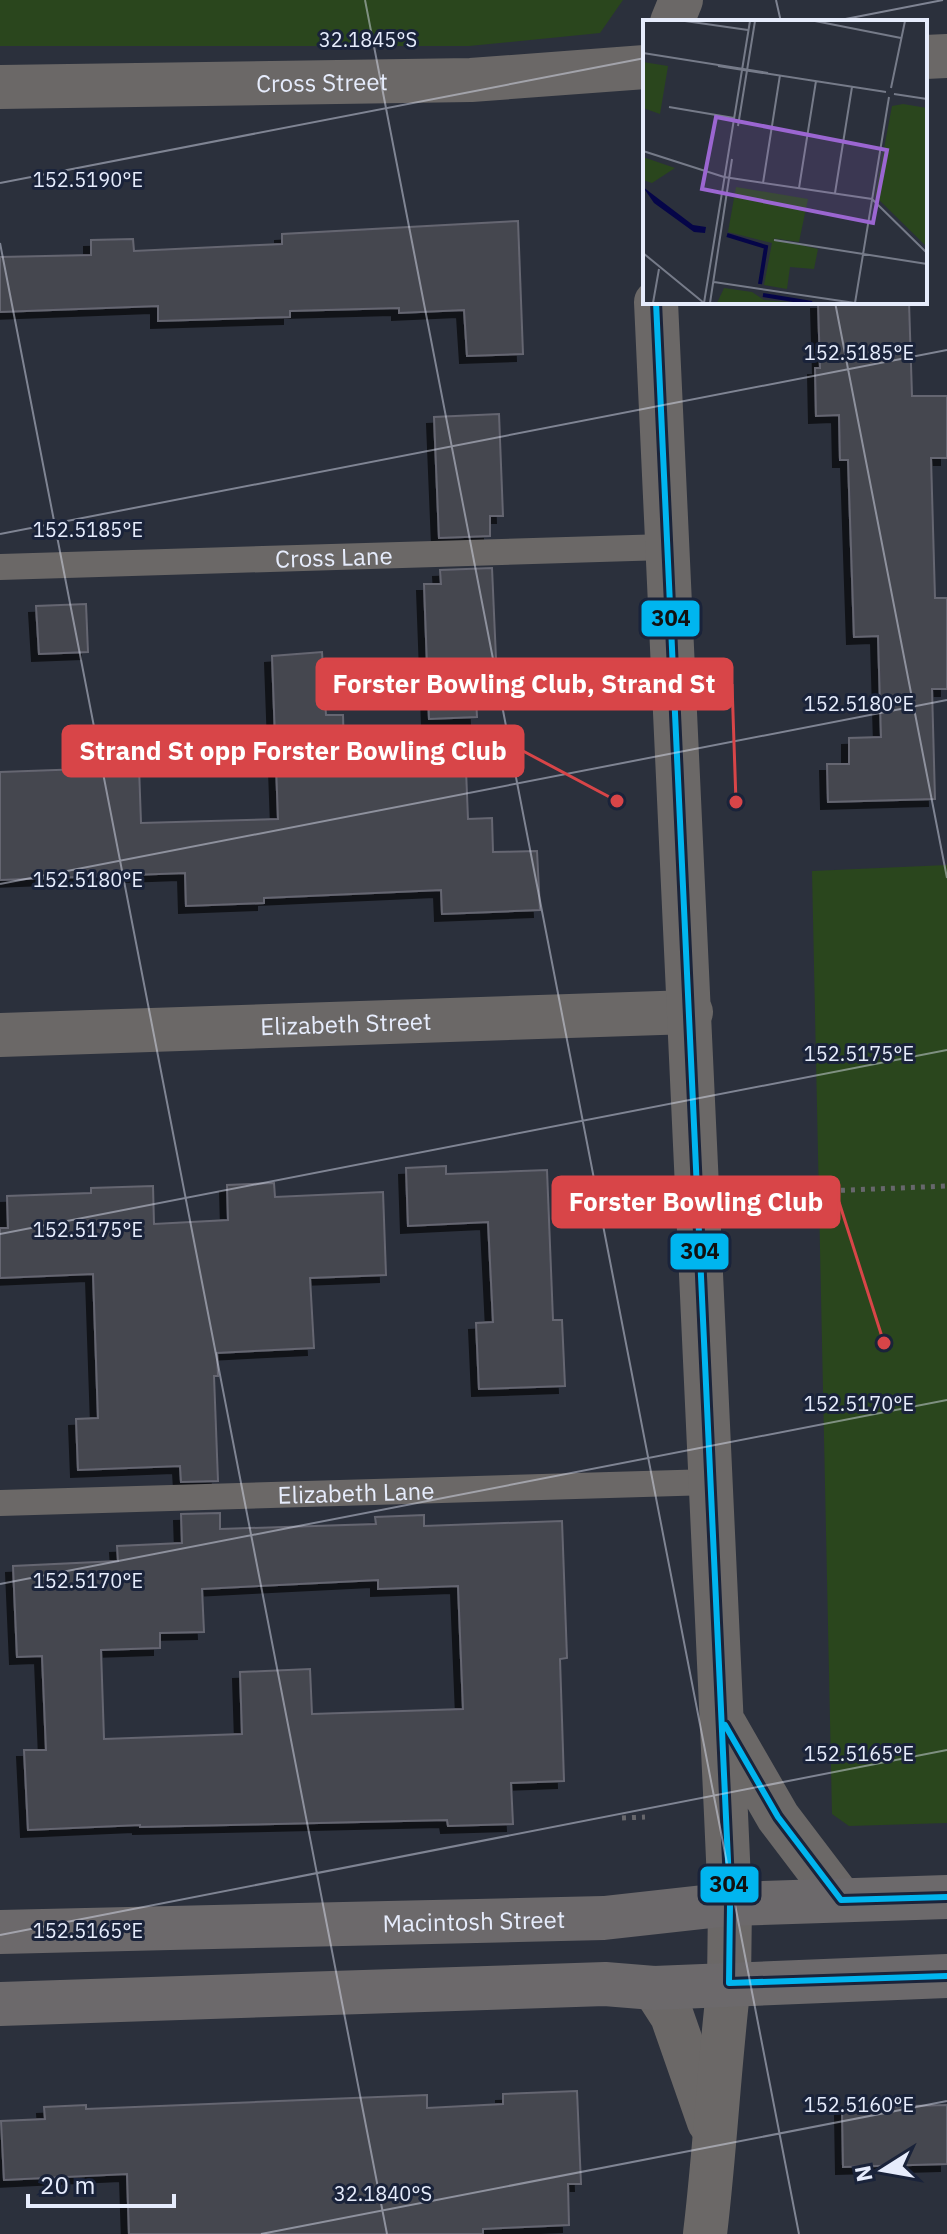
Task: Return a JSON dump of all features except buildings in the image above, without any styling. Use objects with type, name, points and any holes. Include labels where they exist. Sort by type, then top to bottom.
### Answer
[{"type":"main road","name":"Macintosh Street","points":[[0,1932],[604,1918],[730,1904],[947,1897]]},
{"type":"main road","points":[[0,2004],[589,1985],[654,1988],[947,1976]]},
{"type":"street","points":[[673,20],[681,0]]},
{"type":"street","points":[[927,57],[947,56]]},
{"type":"street","name":"Cross Street","points":[[0,87],[471,80],[643,67]]},
{"type":"street","points":[[656,304],[730,1904],[729,1983],[717,2082],[716,2143],[705,2234]]},
{"type":"street","name":"Elizabeth Street","points":[[0,1035],[691,1012]]},
{"type":"street","points":[[722,1719],[778,1817],[841,1900]]},
{"type":"street","points":[[654,1988],[672,2016],[716,2143]]},
{"type":"lane","name":"Cross Lane","points":[[0,567],[666,547]]},
{"type":"lane","name":"Elizabeth Lane","points":[[0,1503],[711,1482]]},
{"type":"path","points":[[801,1192],[947,1186]]},
{"type":"path","points":[[622,1818],[645,1817]]},
{"type":"green space","points":[[0,0],[623,0],[600,33],[469,46],[0,46]]},
{"type":"green space","points":[[947,865],[947,1823],[849,1826],[832,1814],[812,871]]},
{"type":"transit line","name":"304","points":[[656,304],[730,1904],[729,1983],[947,1976]]},
{"type":"transit line","name":"304","points":[[725,1725],[778,1817],[841,1900],[947,1897]]},
{"type":"place","name":"Strand St opp Forster Bowling Club","points":[[617,801]]},
{"type":"place","name":"Forster Bowling Club, Strand St","points":[[736,802]]},
{"type":"place","name":"Forster Bowling Club","points":[[884,1343]]}]
